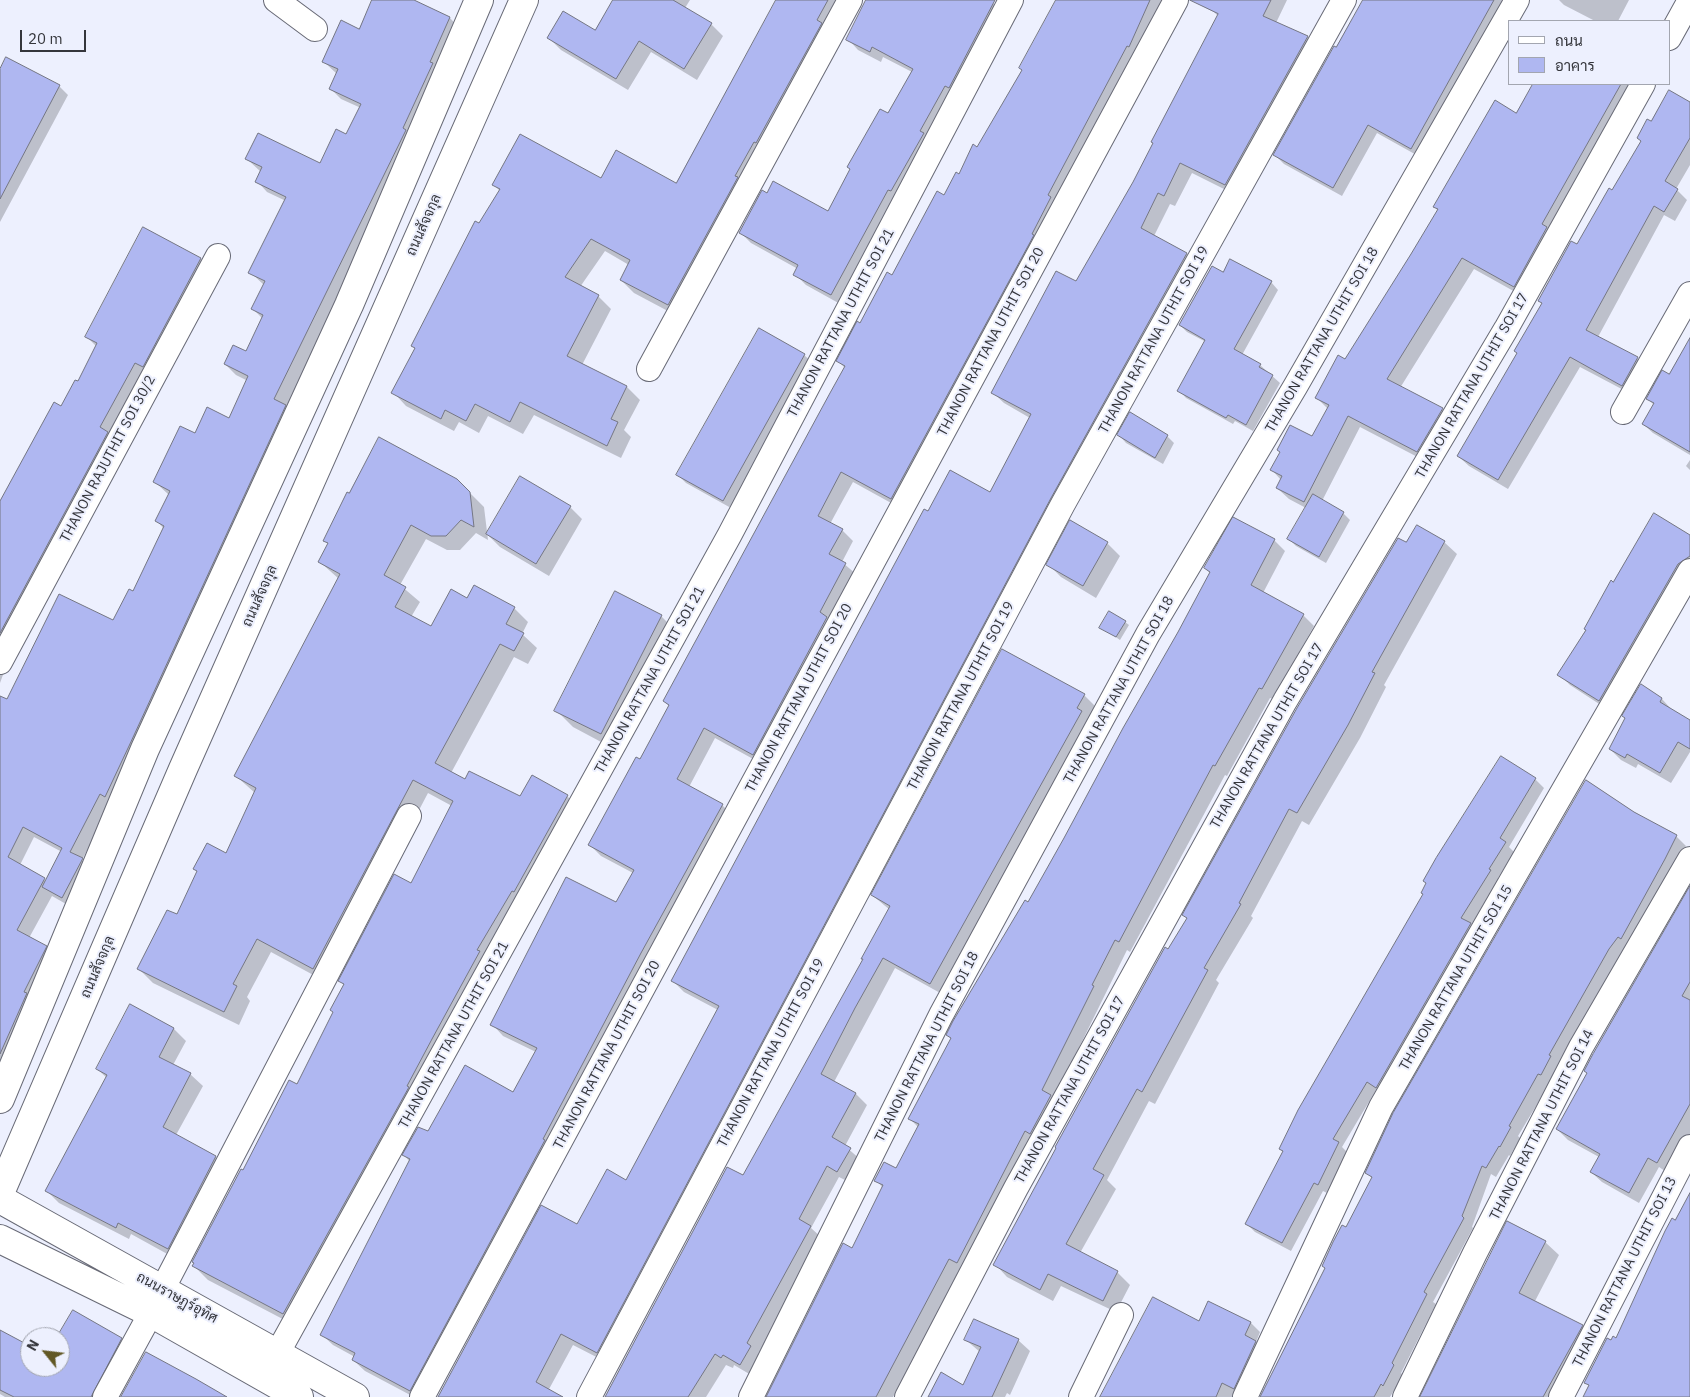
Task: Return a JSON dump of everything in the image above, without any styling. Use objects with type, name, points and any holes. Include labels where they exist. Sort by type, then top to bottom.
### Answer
[{"type":"street","points":[[276,0],[315,30]]},
{"type":"street","points":[[0,1099],[145,749],[349,305],[479,0]]},
{"type":"street","name":"ถนนสัจจกุล","points":[[0,1192],[183,770],[524,0]]},
{"type":"street","points":[[649,368],[850,0]]},
{"type":"street","name":"THANON RATTANA UTHIT SOI 21","points":[[277,1354],[729,536],[1011,0]]},
{"type":"street","name":"THANON RATTANA UTHIT SOI 20","points":[[422,1397],[1176,0]]},
{"type":"street","name":"THANON RATTANA UTHIT SOI 19","points":[[589,1397],[1063,504],[1344,0]]},
{"type":"street","name":"THANON RATTANA UTHIT SOI 18","points":[[751,1397],[941,1015],[1143,642],[1295,386],[1517,0]]},
{"type":"street","points":[[1670,36],[1690,0]]},
{"type":"street","name":"THANON RATTANA UTHIT SOI 17","points":[[907,1397],[1016,1188],[1285,701],[1506,329],[1642,85]]},
{"type":"street","name":"THANON RAJUTHIT SOI 30/2","points":[[0,662],[218,256]]},
{"type":"street","points":[[1623,412],[1690,294]]},
{"type":"street","name":"THANON RATTANA UTHIT SOI 15","points":[[1245,1397],[1381,1107],[1690,571]]},
{"type":"street","points":[[105,1397],[409,816]]},
{"type":"street","name":"THANON RATTANA UTHIT SOI 14","points":[[1405,1397],[1475,1253],[1581,1047],[1690,859]]},
{"type":"street","name":"THANON RATTANA UTHIT SOI 13","points":[[1561,1397],[1690,1147]]},
{"type":"street","name":"ถนนราษฏร์อุทิศ","points":[[0,1199],[299,1397]]},
{"type":"street","name":"ถนนราษฏร์อุทิศ","points":[[0,1239],[156,1302],[277,1354],[355,1397]]},
{"type":"street","points":[[1081,1397],[1121,1315]]},
{"type":"building","points":[[372,0],[414,0],[450,17],[430,62],[433,63],[403,128],[406,130],[274,399],[286,405],[105,797],[100,794],[70,852],[83,858],[62,898],[42,887],[62,848],[23,827],[8,857],[45,878],[17,930],[47,946],[24,992],[27,993],[0,1054],[0,696],[7,699],[59,594],[113,620],[129,589],[133,591],[164,526],[155,521],[170,491],[153,482],[180,426],[195,433],[207,407],[229,418],[248,376],[224,364],[233,345],[246,351],[263,315],[251,309],[265,281],[248,273],[286,197],[255,182],[262,167],[245,159],[258,133],[320,163],[336,129],[346,134],[361,104],[329,89],[338,69],[322,62],[341,20],[359,29]]},
{"type":"building","points":[[613,0],[673,0],[712,23],[684,69],[639,41],[616,79],[547,38],[563,11],[595,30]]},
{"type":"building","points":[[776,0],[828,0],[817,20],[822,23],[756,143],[754,142],[735,176],[738,177],[668,305],[620,280],[630,260],[591,239],[565,277],[599,295],[567,356],[627,386],[611,419],[618,422],[607,446],[520,402],[510,422],[475,404],[466,421],[445,410],[441,419],[391,393],[415,348],[411,346],[475,221],[479,223],[500,189],[492,185],[520,134],[601,178],[616,150],[676,183]]},
{"type":"building","points":[[866,0],[995,0],[949,88],[945,86],[920,131],[924,133],[891,191],[888,190],[831,295],[793,275],[798,265],[739,233],[762,190],[767,193],[773,181],[828,211],[850,169],[847,167],[880,109],[888,113],[913,69],[872,47],[870,52],[846,40]]},
{"type":"building","points":[[1056,0],[1150,0],[1129,47],[1127,46],[1048,195],[1051,197],[1032,234],[1034,235],[891,499],[841,472],[818,516],[843,529],[829,554],[846,563],[820,612],[827,617],[753,755],[704,728],[677,779],[723,804],[641,953],[543,1139],[545,1140],[410,1391],[352,1360],[355,1353],[320,1335],[410,1159],[402,1155],[418,1127],[428,1131],[465,1065],[513,1092],[537,1048],[490,1025],[566,877],[616,902],[634,870],[588,845],[636,757],[640,759],[669,705],[663,701],[845,366],[836,361],[857,321],[860,323],[887,272],[892,275],[937,191],[944,195],[956,172],[959,174],[973,144],[977,147],[1022,70],[1019,68]]},
{"type":"building","points":[[1190,0],[1271,0],[1263,16],[1308,36],[1225,185],[1180,163],[1164,196],[1158,193],[1141,228],[1187,253],[1051,498],[597,1353],[561,1334],[536,1382],[563,1397],[438,1397],[541,1205],[577,1224],[607,1169],[626,1180],[719,1006],[671,981],[924,509],[928,511],[950,470],[990,492],[1031,414],[991,393],[1056,271],[1076,281],[1133,182],[1153,143],[1151,142],[1218,14]]},
{"type":"building","points":[[1363,0],[1494,0],[1411,149],[1368,125],[1333,188],[1273,155],[1334,46],[1336,47]]},
{"type":"building","points":[[6,57],[60,85],[0,199],[0,69]]},
{"type":"building","points":[[1532,85],[1620,85],[1542,224],[1547,227],[1514,287],[1462,258],[1387,379],[1443,408],[1417,452],[1348,416],[1304,502],[1276,488],[1282,476],[1270,470],[1280,452],[1277,450],[1290,425],[1312,436],[1329,405],[1315,398],[1338,355],[1345,359],[1411,254],[1438,209],[1433,207],[1495,100],[1516,113]]},
{"type":"building","points":[[1669,90],[1690,102],[1690,138],[1665,181],[1678,189],[1664,212],[1654,206],[1586,330],[1638,357],[1622,386],[1570,357],[1498,480],[1457,456],[1517,353],[1514,351],[1542,303],[1538,301],[1571,241],[1577,244],[1609,188],[1612,190],[1641,141],[1637,138],[1647,119],[1651,121]]},
{"type":"building","points":[[143,227],[201,258],[143,367],[135,363],[100,427],[108,432],[0,633],[0,501],[54,402],[61,406],[75,380],[78,381],[97,343],[85,337]]},
{"type":"building","points":[[1230,259],[1272,281],[1234,349],[1261,364],[1259,367],[1273,375],[1246,425],[1228,415],[1226,418],[1177,391],[1205,340],[1179,325],[1212,266],[1223,272]]},
{"type":"building","points":[[759,328],[805,354],[723,501],[676,475]]},
{"type":"building","points":[[1690,338],[1690,452],[1642,424],[1654,403],[1646,399],[1662,370],[1669,374]]},
{"type":"building","points":[[1130,412],[1168,435],[1155,458],[1117,435]]},
{"type":"building","points":[[379,437],[457,479],[470,492],[474,527],[461,520],[446,536],[431,536],[411,525],[384,575],[406,587],[395,607],[431,626],[451,589],[467,598],[474,585],[515,607],[506,624],[524,633],[514,651],[500,644],[435,763],[465,779],[469,771],[520,796],[532,775],[568,795],[514,892],[512,891],[477,950],[480,951],[407,1086],[409,1087],[283,1314],[192,1266],[194,1263],[192,1262],[241,1169],[243,1170],[289,1080],[297,1084],[333,1012],[330,1010],[344,984],[338,981],[394,874],[411,883],[453,801],[413,780],[313,969],[257,939],[233,984],[237,986],[224,1012],[137,969],[167,910],[177,914],[197,871],[193,869],[207,843],[226,853],[256,788],[234,776],[340,574],[318,562],[328,543],[323,541],[347,492],[349,493]]},
{"type":"building","points":[[520,476],[571,506],[536,564],[486,534]]},
{"type":"building","points":[[1313,494],[1344,512],[1319,557],[1287,539]]},
{"type":"building","points":[[1654,513],[1690,535],[1690,556],[1678,564],[1599,701],[1557,675],[1586,630],[1584,629],[1611,580],[1613,582]]},
{"type":"building","points":[[1233,517],[1275,539],[1251,585],[1304,614],[1262,689],[1259,688],[1215,766],[1213,765],[1119,942],[1115,940],[1042,1090],[1051,1095],[1030,1134],[1025,1131],[957,1263],[949,1259],[876,1397],[766,1397],[843,1243],[852,1248],[883,1185],[874,1181],[884,1162],[896,1168],[919,1124],[908,1119],[951,1038],[946,1035],[953,1021],[1025,900],[1028,902],[1064,838],[1210,572],[1204,568]]},
{"type":"building","points":[[1070,520],[1108,542],[1083,586],[1046,565]]},
{"type":"building","points":[[1417,525],[1445,541],[1372,672],[1375,673],[1348,725],[1297,813],[1289,809],[1239,903],[1241,904],[1204,968],[1208,970],[1142,1092],[1137,1089],[1093,1169],[1104,1175],[1066,1244],[1118,1271],[1103,1301],[1048,1274],[1040,1290],[993,1265],[1055,1147],[1165,947],[1168,949],[1187,918],[1182,915],[1297,708],[1398,538],[1406,542]]},
{"type":"building","points":[[615,591],[662,615],[601,734],[554,711]]},
{"type":"building","points":[[1109,611],[1126,621],[1116,637],[1099,628]]},
{"type":"building","points":[[1002,649],[1085,694],[1077,708],[1082,711],[930,984],[883,958],[855,1008],[821,1074],[856,1093],[832,1137],[851,1148],[837,1172],[827,1166],[799,1219],[811,1226],[747,1343],[751,1346],[740,1365],[723,1355],[721,1358],[715,1354],[688,1397],[605,1397],[727,1167],[743,1175],[863,959],[861,959],[890,906],[871,895]]},
{"type":"building","points":[[1641,684],[1662,698],[1660,702],[1690,720],[1690,749],[1678,742],[1660,773],[1627,754],[1625,758],[1609,749],[1625,718],[1622,716]]},
{"type":"building","points":[[1501,756],[1536,778],[1500,838],[1506,842],[1489,869],[1491,870],[1461,918],[1471,923],[1376,1088],[1367,1082],[1333,1139],[1339,1142],[1318,1185],[1314,1183],[1282,1243],[1245,1224],[1283,1151],[1279,1149],[1298,1110],[1423,894],[1421,893],[1426,883],[1423,881]]},
{"type":"building","points":[[1586,780],[1634,812],[1677,835],[1665,859],[1621,939],[1618,937],[1609,949],[1549,1055],[1551,1056],[1541,1075],[1538,1074],[1509,1126],[1511,1127],[1500,1147],[1486,1168],[1482,1166],[1462,1216],[1464,1218],[1424,1292],[1427,1294],[1392,1363],[1394,1365],[1383,1386],[1381,1384],[1374,1397],[1260,1397],[1325,1268],[1322,1266],[1333,1242],[1342,1225],[1346,1227],[1372,1177],[1365,1173],[1393,1113]]},
{"type":"building","points":[[1690,886],[1690,982],[1682,996],[1690,1000],[1690,1104],[1657,1163],[1648,1158],[1629,1193],[1590,1172],[1600,1154],[1556,1129],[1587,1073],[1584,1071],[1593,1054]]},
{"type":"building","points":[[130,1004],[174,1028],[159,1057],[191,1073],[163,1127],[216,1156],[168,1249],[118,1223],[116,1228],[45,1191],[107,1075],[96,1069]]},
{"type":"building","points":[[1690,1193],[1690,1397],[1583,1397],[1589,1385],[1584,1383],[1607,1338],[1611,1340],[1613,1336],[1616,1338],[1665,1231],[1672,1218],[1675,1220]]},
{"type":"building","points":[[1507,1221],[1546,1241],[1519,1293],[1583,1325],[1543,1397],[1420,1397]]},
{"type":"building","points":[[1153,1297],[1199,1321],[1208,1301],[1251,1322],[1245,1335],[1256,1341],[1234,1389],[1222,1383],[1216,1397],[1100,1397]]},
{"type":"building","points":[[73,1310],[122,1338],[91,1397],[14,1397],[0,1390],[0,1330],[20,1341],[20,1377],[70,1377],[70,1327],[63,1327]]},
{"type":"building","points":[[974,1319],[1019,1339],[992,1397],[928,1397],[941,1372],[963,1385],[981,1347],[964,1340]]},
{"type":"building","points":[[146,1352],[196,1379],[227,1397],[121,1397]]}]
